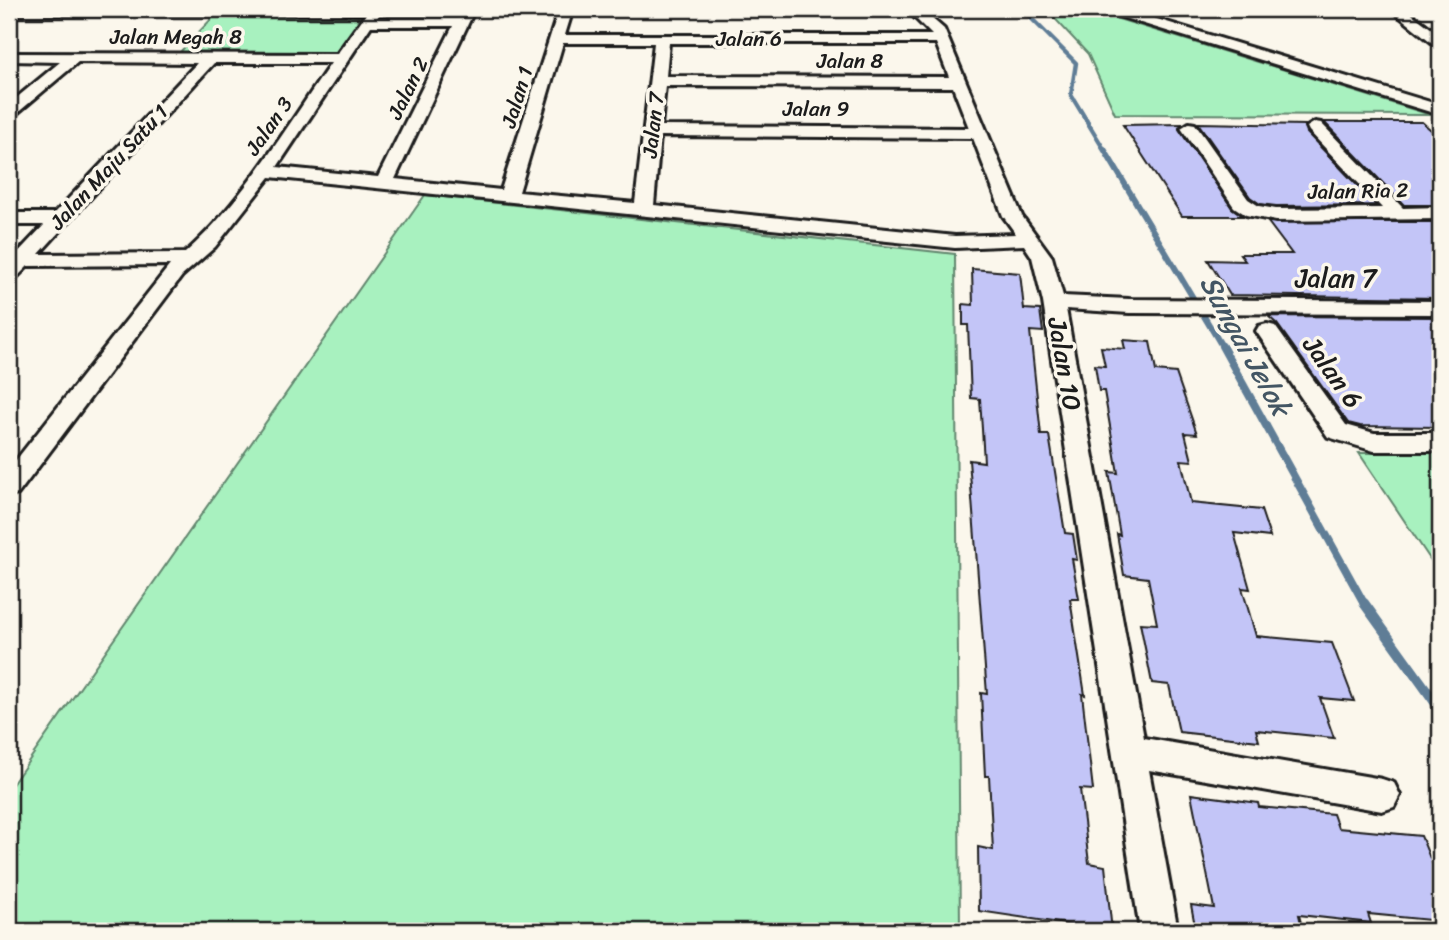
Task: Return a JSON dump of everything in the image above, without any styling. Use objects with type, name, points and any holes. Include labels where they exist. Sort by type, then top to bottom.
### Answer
[{"type":"street","name":"Jalan 1","points":[[508,197],[566,9]]},
{"type":"street","name":"Jalan 10","points":[[913,9],[937,29],[1013,216],[1042,257],[1054,302],[1158,931]]},
{"type":"street","points":[[1110,9],[1440,110]]},
{"type":"street","points":[[1397,9],[1440,42]]},
{"type":"street","points":[[9,11],[244,10],[465,15]]},
{"type":"street","name":"Jalan 3","points":[[9,487],[21,455],[175,272],[208,243],[265,171],[373,14]]},
{"type":"street","name":"Jalan 2","points":[[383,185],[432,89],[465,15]]},
{"type":"street","name":"Jalan 6","points":[[557,39],[941,38]]},
{"type":"street","name":"Jalan 7","points":[[645,211],[662,39]]},
{"type":"street","name":"Jalan Megah 8","points":[[9,57],[343,58]]},
{"type":"street","points":[[9,111],[74,58]]},
{"type":"street","name":"Jalan Maju Satu 1","points":[[16,267],[208,59]]},
{"type":"street","name":"Jalan 8","points":[[658,81],[959,82]]},
{"type":"street","points":[[1315,127],[1397,214]]},
{"type":"street","name":"Jalan Ria 2","points":[[1189,128],[1241,203],[1253,211],[1276,215],[1440,213]]},
{"type":"street","name":"Jalan 9","points":[[653,131],[979,133]]},
{"type":"street","points":[[265,171],[955,242],[1031,239]]},
{"type":"street","points":[[9,219],[60,219]]},
{"type":"street","points":[[16,267],[188,259]]},
{"type":"street","name":"Jalan 7","points":[[1054,302],[1129,306],[1440,307]]},
{"type":"street","name":"Jalan 6","points":[[1267,331],[1337,431],[1352,439],[1369,441],[1440,442]]},
{"type":"street","points":[[1130,751],[1382,795]]},
{"type":"green space","points":[[1046,9],[1086,9],[1431,115],[1115,114],[1088,54]]},
{"type":"green space","points":[[334,13],[358,17],[358,21],[336,52],[322,56],[177,55],[216,14]]},
{"type":"green space","points":[[425,195],[955,254],[960,931],[9,931],[9,789]]},
{"type":"green space","points":[[1359,453],[1440,453],[1440,574]]},
{"type":"building","points":[[1324,122],[1422,122],[1440,138],[1440,205],[1404,205]]},
{"type":"building","points":[[1198,123],[1306,125],[1307,133],[1376,205],[1260,204],[1250,197]]},
{"type":"building","points":[[1182,124],[1179,129],[1232,208],[1243,216],[1182,216],[1123,125]]},
{"type":"building","points":[[1268,222],[1440,222],[1440,298],[1230,295],[1208,260],[1245,261],[1240,254],[1292,254]]},
{"type":"building","points":[[972,269],[1020,273],[1024,309],[1040,310],[1043,332],[1030,331],[1041,435],[1049,435],[1065,533],[1073,534],[1077,560],[1072,559],[1079,599],[1070,599],[1085,695],[1082,694],[1093,790],[1080,789],[1089,863],[1105,866],[1112,931],[979,911],[978,847],[993,850],[989,776],[985,776],[981,693],[987,694],[969,460],[984,462],[980,399],[971,398],[968,325],[963,325],[963,304],[973,305]]},
{"type":"building","points":[[1268,316],[1440,317],[1440,427],[1360,426],[1348,423],[1277,324]]},
{"type":"building","points":[[1123,340],[1150,342],[1156,371],[1176,373],[1197,434],[1185,433],[1192,461],[1181,460],[1191,503],[1261,510],[1270,537],[1234,533],[1250,589],[1242,588],[1256,636],[1332,643],[1354,701],[1320,698],[1334,738],[1256,730],[1259,741],[1179,732],[1169,685],[1152,683],[1140,623],[1157,624],[1148,578],[1124,575],[1109,472],[1118,473],[1104,391],[1099,391],[1095,365],[1105,366],[1101,347],[1125,349]]},
{"type":"building","points":[[1191,794],[1258,803],[1259,807],[1333,814],[1338,828],[1421,836],[1440,883],[1440,921],[1368,914],[1371,923],[1299,915],[1303,931],[1196,931],[1191,905],[1214,908]]},
{"type":"waterway","name":"Sungai Jelok","points":[[1022,9],[1076,63],[1071,95],[1105,151]]},
{"type":"waterway","name":"Sungai Jelok","points":[[1104,149],[1223,348]]},
{"type":"waterway","name":"Sungai Jelok","points":[[1222,346],[1365,605]]},
{"type":"waterway","name":"Sungai Jelok","points":[[1364,603],[1440,709]]}]
